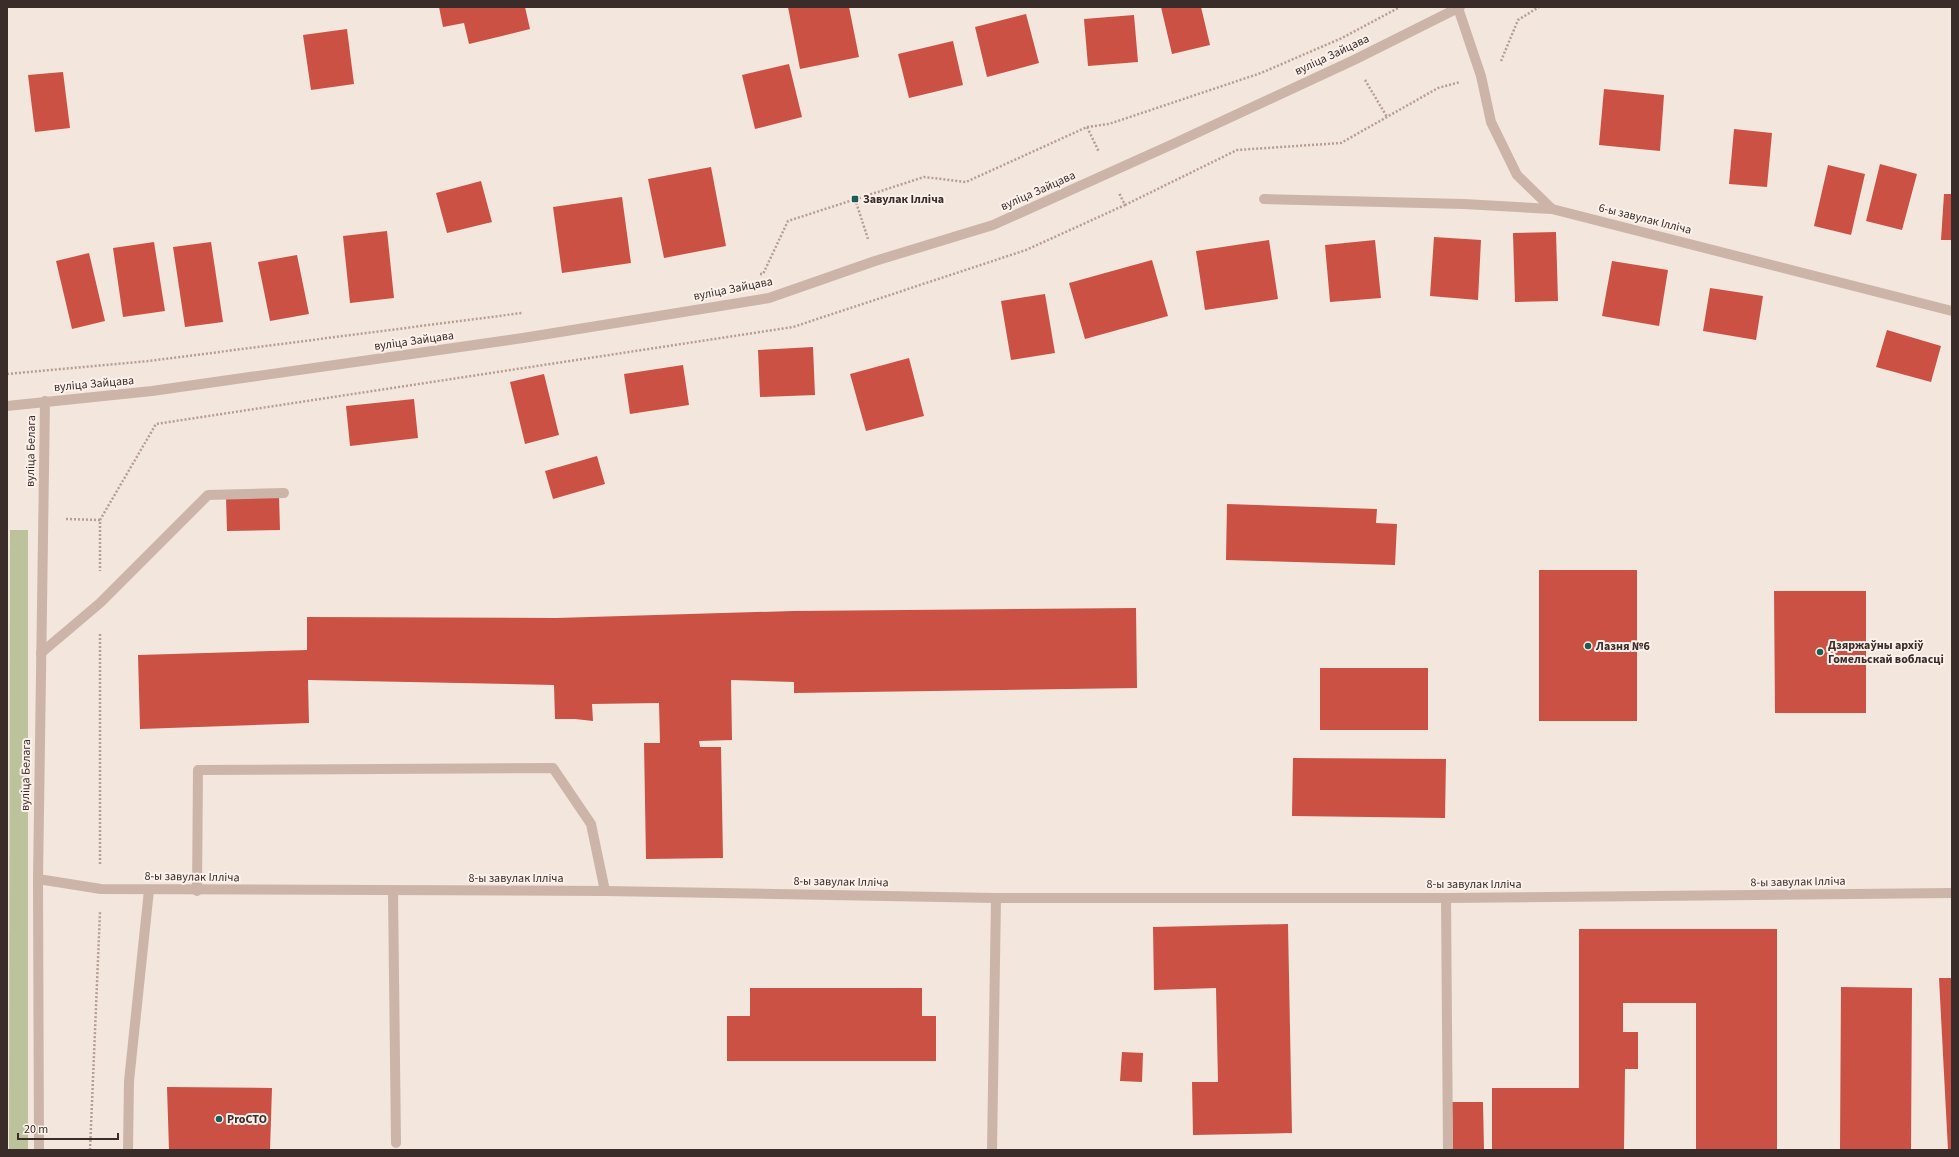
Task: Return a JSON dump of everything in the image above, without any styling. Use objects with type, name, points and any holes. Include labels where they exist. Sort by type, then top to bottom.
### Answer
[{"type":"street","name":"вуліца Зайцава","points":[[7,406],[152,391],[499,342],[769,298],[875,261],[993,225],[1354,60],[1459,7]]},
{"type":"street","name":"6-ы завулак Ілліча","points":[[1459,7],[1481,76],[1492,122],[1517,175],[1552,209],[1952,311]]},
{"type":"street","points":[[1264,200],[1464,204],[1552,209]]},
{"type":"street","name":"вуліца Белага","points":[[38,1150],[38,879],[45,401]]},
{"type":"street","points":[[41,653],[100,603],[208,495],[284,493]]},
{"type":"street","points":[[196,891],[198,770],[553,768],[591,824],[605,891]]},
{"type":"street","name":"8-ы завулак Ілліча","points":[[38,879],[101,890],[393,892],[605,891],[996,898],[1446,898],[1952,893]]},
{"type":"street","points":[[128,1150],[129,1081],[149,890]]},
{"type":"street","points":[[393,892],[396,1143]]},
{"type":"street","points":[[992,1150],[996,898]]},
{"type":"street","points":[[1446,898],[1448,1150]]},
{"type":"path","points":[[1087,127],[1109,124],[1261,73],[1342,38],[1400,7]]},
{"type":"path","points":[[1354,60],[1387,117]]},
{"type":"path","points":[[1125,205],[1237,150],[1341,143],[1438,88]]},
{"type":"path","points":[[755,275],[763,274],[788,221],[924,177]]},
{"type":"path","points":[[855,200],[875,261]]},
{"type":"path","points":[[7,374],[149,361],[530,312]]},
{"type":"path","points":[[62,519],[100,520],[101,890],[90,1150]]},
{"type":"green space","points":[[10,530],[28,530],[28,1150],[9,1150]]},
{"type":"building","points":[[439,7],[525,7],[530,29],[469,44],[464,23],[443,27]]},
{"type":"building","points":[[788,7],[849,7],[859,57],[800,69]]},
{"type":"building","points":[[1161,7],[1201,7],[1210,45],[1172,54]]},
{"type":"building","points":[[1026,14],[1039,63],[987,77],[975,27]]},
{"type":"building","points":[[1134,15],[1138,62],[1088,66],[1084,19]]},
{"type":"building","points":[[347,29],[354,84],[311,90],[303,35]]},
{"type":"building","points":[[953,41],[963,85],[909,98],[898,54]]},
{"type":"building","points":[[789,64],[802,117],[755,129],[742,75]]},
{"type":"building","points":[[63,72],[70,128],[35,132],[28,75]]},
{"type":"building","points":[[1604,89],[1664,95],[1660,151],[1599,145]]},
{"type":"building","points":[[1734,129],[1772,133],[1767,187],[1729,184]]},
{"type":"building","points":[[1880,164],[1917,174],[1902,230],[1866,221]]},
{"type":"building","points":[[1828,165],[1865,174],[1851,235],[1814,226]]},
{"type":"building","points":[[711,167],[726,246],[664,258],[648,179]]},
{"type":"building","points":[[481,181],[492,222],[447,233],[436,193]]},
{"type":"building","points":[[1944,194],[1952,194],[1952,240],[1941,240]]},
{"type":"building","points":[[622,197],[631,263],[562,273],[553,207]]},
{"type":"building","points":[[387,231],[394,298],[350,303],[343,236]]},
{"type":"building","points":[[1556,232],[1558,301],[1515,302],[1513,233]]},
{"type":"building","points":[[1434,237],[1481,240],[1478,300],[1430,296]]},
{"type":"building","points":[[1269,240],[1278,299],[1205,310],[1196,251]]},
{"type":"building","points":[[1375,240],[1381,298],[1330,302],[1325,245]]},
{"type":"building","points":[[154,242],[165,311],[123,317],[113,248]]},
{"type":"building","points":[[211,242],[223,322],[185,327],[173,247]]},
{"type":"building","points":[[89,253],[105,321],[72,329],[56,261]]},
{"type":"building","points":[[297,255],[309,314],[270,321],[258,262]]},
{"type":"building","points":[[1152,260],[1168,316],[1085,339],[1069,283]]},
{"type":"building","points":[[1612,261],[1668,270],[1659,326],[1602,316]]},
{"type":"building","points":[[1710,288],[1763,296],[1756,340],[1703,331]]},
{"type":"building","points":[[1045,294],[1055,353],[1011,360],[1001,301]]},
{"type":"building","points":[[1887,330],[1941,346],[1931,382],[1876,367]]},
{"type":"building","points":[[813,347],[815,395],[760,397],[758,350]]},
{"type":"building","points":[[909,358],[924,416],[866,431],[850,374]]},
{"type":"building","points":[[683,365],[689,405],[630,414],[624,374]]},
{"type":"building","points":[[544,374],[559,435],[525,444],[510,382]]},
{"type":"building","points":[[414,399],[418,438],[350,446],[346,406]]},
{"type":"building","points":[[597,456],[605,484],[553,499],[545,471]]},
{"type":"building","points":[[279,496],[280,530],[227,531],[226,497]]},
{"type":"building","points":[[1227,504],[1377,509],[1376,523],[1397,524],[1395,565],[1226,560]]},
{"type":"building","name":"Лазня №6","points":[[1539,570],[1637,570],[1637,721],[1539,721]]},
{"type":"building","name":"Дзяржаўны архіў Гомельскай вобласці","points":[[1774,591],[1866,591],[1866,713],[1775,713]]},
{"type":"building","points":[[1136,608],[1137,688],[794,693],[794,682],[731,680],[732,740],[699,741],[700,747],[721,747],[723,858],[646,859],[644,743],[660,743],[659,703],[592,704],[593,721],[555,719],[554,685],[308,680],[309,723],[140,729],[138,655],[307,650],[307,617],[556,618],[793,611]]},
{"type":"building","points":[[1320,668],[1428,668],[1428,730],[1320,730]]},
{"type":"building","points":[[1293,758],[1446,759],[1445,818],[1292,816]]},
{"type":"building","points":[[1288,924],[1292,1133],[1193,1135],[1192,1082],[1218,1082],[1216,988],[1154,990],[1153,927]]},
{"type":"building","points":[[1579,929],[1777,929],[1777,1150],[1696,1150],[1696,1003],[1623,1003],[1623,1032],[1638,1032],[1638,1069],[1625,1069],[1624,1150],[1492,1150],[1492,1088],[1579,1088]]},
{"type":"building","points":[[1939,978],[1952,978],[1952,1150],[1948,1150]]},
{"type":"building","points":[[1841,987],[1912,988],[1911,1150],[1840,1150]]},
{"type":"building","points":[[750,988],[922,988],[922,1016],[936,1016],[936,1061],[727,1061],[727,1016],[750,1016]]},
{"type":"building","points":[[1122,1052],[1143,1053],[1142,1082],[1120,1081]]},
{"type":"building","name":"ProСТО","points":[[167,1087],[272,1088],[270,1150],[169,1150]]},
{"type":"building","points":[[1452,1102],[1483,1102],[1484,1150],[1453,1150]]},
{"type":"place","name":"Завулак Ілліча","points":[[855,199]]},
{"type":"place","name":"Лазня №6","points":[[1588,646]]},
{"type":"place","name":"Дзяржаўны архіў Гомельскай вобласці","points":[[1820,652]]},
{"type":"place","name":"ProСТО","points":[[219,1119]]}]
